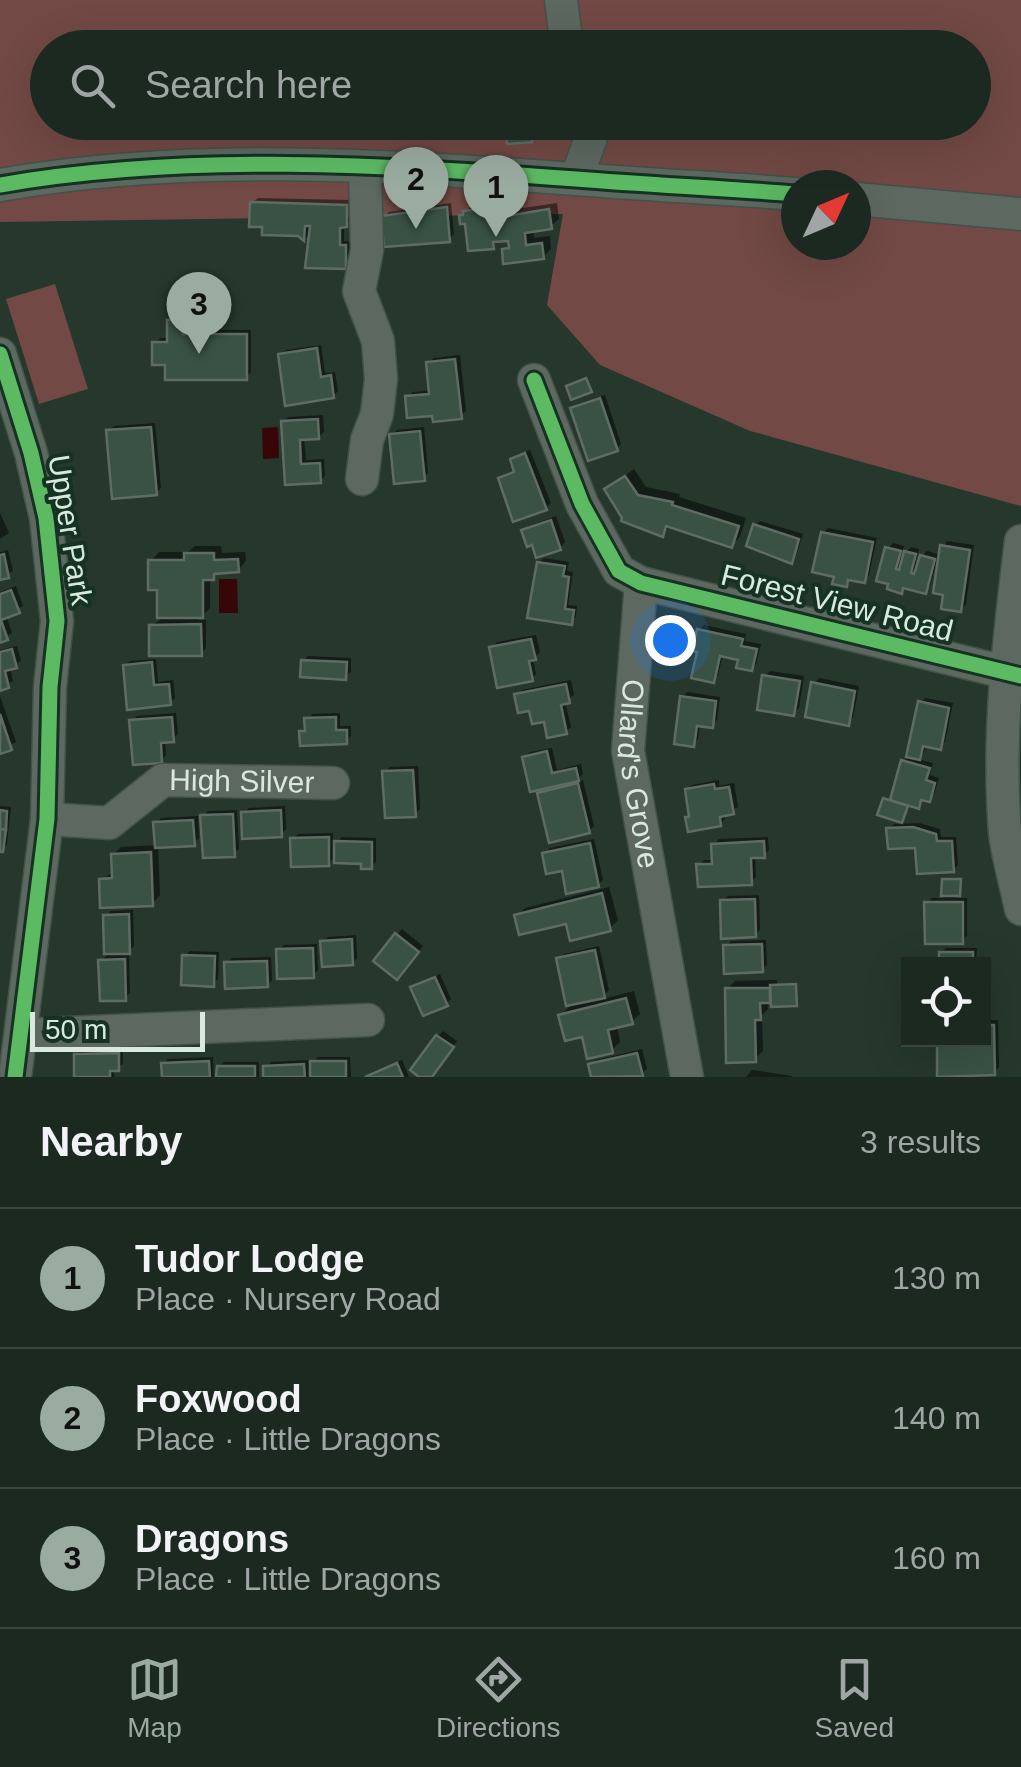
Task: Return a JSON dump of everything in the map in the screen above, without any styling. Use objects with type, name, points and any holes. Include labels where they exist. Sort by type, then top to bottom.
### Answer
[{"type":"street","points":[[561,0],[565,30]]},
{"type":"street","points":[[576,179],[590,140]]},
{"type":"street","points":[[0,184],[70,172],[292,163],[477,170],[781,193]]},
{"type":"street","points":[[362,479],[381,379],[378,341],[359,290],[367,250],[365,167]]},
{"type":"street","points":[[871,201],[1021,214]]},
{"type":"street","name":"Upper Park","points":[[0,354],[31,453],[48,535],[57,621],[50,687],[47,819],[15,1077]]},
{"type":"street","points":[[534,380],[582,504],[619,571],[641,584]]},
{"type":"street","points":[[1021,541],[1013,674],[1002,764],[1006,838],[1021,909]]},
{"type":"street","name":"Forest View Road","points":[[641,584],[1013,674]]},
{"type":"street","name":"Ollard's Grove","points":[[641,584],[628,751],[687,1077]]},
{"type":"street","name":"High Silver","points":[[47,819],[109,823],[162,780],[332,783]]},
{"type":"street","points":[[22,1035],[352,1012]]},
{"type":"shaded area","points":[[0,0],[1021,0],[1021,506],[750,431],[600,365],[547,305],[563,214],[0,222]]},
{"type":"shaded area","points":[[55,284],[88,389],[39,404],[6,299]]},
{"type":"shaded area","points":[[278,427],[279,458],[263,459],[262,428]]},
{"type":"shaded area","points":[[219,579],[237,579],[238,613],[219,613]]},
{"type":"building","points":[[507,140],[532,140],[532,142],[507,144]]},
{"type":"building","points":[[250,202],[347,205],[347,227],[340,228],[340,245],[346,245],[346,269],[305,268],[310,226],[305,226],[304,241],[298,236],[262,235],[262,227],[249,227]]},
{"type":"building","points":[[447,207],[450,242],[384,247],[381,216]]},
{"type":"building","points":[[478,209],[478,213],[488,213],[489,219],[549,209],[552,229],[525,233],[526,245],[542,243],[544,259],[503,264],[502,249],[509,248],[508,241],[493,242],[494,249],[468,251],[465,224],[460,224],[459,215]]},
{"type":"building","points":[[183,319],[183,334],[247,334],[247,380],[165,380],[165,365],[152,365],[152,342],[167,342],[167,320]]},
{"type":"building","points":[[317,348],[321,377],[331,375],[334,398],[285,406],[278,354]]},
{"type":"building","points":[[455,359],[462,419],[433,422],[432,416],[407,418],[405,396],[429,394],[426,362]]},
{"type":"building","points":[[586,378],[592,392],[571,400],[566,386]]},
{"type":"building","points":[[600,398],[618,451],[588,461],[570,408]]},
{"type":"building","points":[[318,419],[319,439],[300,440],[301,464],[320,463],[321,483],[285,485],[281,421]]},
{"type":"building","points":[[151,427],[157,495],[112,499],[106,430]]},
{"type":"building","points":[[420,431],[425,481],[394,484],[389,434]]},
{"type":"building","points":[[525,453],[547,510],[513,522],[498,478],[514,472],[510,459]]},
{"type":"building","points":[[625,476],[638,495],[673,502],[672,505],[739,526],[732,548],[666,526],[663,537],[621,521],[604,489]]},
{"type":"building","points":[[551,520],[561,550],[536,558],[521,530]]},
{"type":"building","points":[[753,524],[799,539],[792,564],[746,546]]},
{"type":"building","points":[[821,532],[873,542],[865,583],[848,580],[847,587],[832,584],[834,577],[812,572]]},
{"type":"building","points":[[940,545],[970,550],[961,612],[941,609],[943,595],[933,593]]},
{"type":"building","points":[[885,547],[901,551],[896,569],[899,570],[904,551],[916,554],[911,573],[914,574],[920,555],[935,559],[926,594],[903,588],[902,594],[876,581]]},
{"type":"building","points":[[184,553],[214,553],[214,560],[238,559],[239,572],[214,574],[214,580],[203,580],[203,618],[157,618],[157,590],[148,590],[148,560],[184,560]]},
{"type":"building","points":[[4,554],[9,578],[0,580],[0,555]]},
{"type":"building","points":[[537,562],[565,566],[563,576],[569,577],[565,609],[574,610],[572,625],[527,618]]},
{"type":"building","points":[[11,590],[20,613],[1,620],[8,640],[0,643],[0,594]]},
{"type":"building","points":[[201,624],[202,656],[149,656],[149,625]]},
{"type":"building","points":[[697,629],[743,639],[741,646],[757,649],[752,671],[736,668],[738,660],[720,656],[714,683],[691,678]]},
{"type":"building","points":[[531,639],[536,660],[529,661],[533,681],[497,688],[489,647]]},
{"type":"building","points":[[12,649],[17,668],[5,671],[9,688],[0,691],[0,652]]},
{"type":"building","points":[[301,660],[347,662],[346,680],[300,677]]},
{"type":"building","points":[[152,662],[154,685],[169,684],[171,705],[127,710],[123,665]]},
{"type":"building","points":[[762,675],[800,681],[794,716],[757,710]]},
{"type":"building","points":[[811,682],[855,691],[849,726],[805,717]]},
{"type":"building","points":[[566,684],[570,703],[561,705],[567,734],[547,738],[544,722],[532,724],[529,711],[518,713],[514,694]]},
{"type":"building","points":[[680,696],[716,701],[713,728],[697,726],[694,747],[674,744]]},
{"type":"building","points":[[918,701],[949,708],[941,750],[923,746],[920,760],[906,757]]},
{"type":"building","points":[[0,714],[12,750],[0,754]]},
{"type":"building","points":[[172,717],[174,742],[161,743],[162,763],[133,765],[129,720]]},
{"type":"building","points":[[336,717],[336,730],[347,730],[347,744],[300,746],[299,731],[305,731],[304,718]]},
{"type":"building","points":[[547,751],[552,773],[576,768],[579,781],[530,792],[522,757]]},
{"type":"building","points":[[901,760],[930,768],[926,780],[935,783],[930,802],[921,800],[919,809],[890,800]]},
{"type":"building","points":[[413,770],[416,817],[385,818],[382,771]]},
{"type":"building","points":[[578,783],[590,833],[549,843],[537,793]]},
{"type":"building","points":[[714,784],[715,789],[729,787],[734,814],[720,817],[721,826],[688,832],[685,789]]},
{"type":"building","points":[[883,798],[908,806],[902,823],[877,815]]},
{"type":"building","points":[[0,810],[7,811],[6,830],[0,829]]},
{"type":"building","points":[[281,810],[282,837],[242,839],[241,812]]},
{"type":"building","points":[[233,814],[235,857],[203,858],[200,815]]},
{"type":"building","points":[[193,820],[195,846],[155,848],[153,822]]},
{"type":"building","points":[[913,827],[936,834],[937,841],[952,841],[954,872],[917,874],[915,848],[888,849],[886,828]]},
{"type":"building","points":[[0,829],[6,830],[3,852],[0,852]]},
{"type":"building","points":[[329,837],[329,866],[291,867],[290,838]]},
{"type":"building","points":[[334,841],[372,842],[372,869],[361,869],[361,864],[334,863]]},
{"type":"building","points":[[764,841],[765,858],[751,858],[752,885],[698,887],[696,864],[712,864],[711,844]]},
{"type":"building","points":[[590,843],[599,887],[566,894],[562,871],[546,874],[542,853]]},
{"type":"building","points":[[151,852],[153,906],[100,908],[99,879],[112,878],[111,854]]},
{"type":"building","points":[[942,879],[961,879],[960,896],[941,896]]},
{"type":"building","points":[[602,893],[611,931],[570,941],[566,924],[519,935],[514,915]]},
{"type":"building","points":[[755,899],[756,937],[721,939],[720,900]]},
{"type":"building","points":[[924,902],[963,902],[963,944],[925,944]]},
{"type":"building","points":[[129,914],[130,954],[104,954],[103,915]]},
{"type":"building","points":[[395,933],[419,952],[397,980],[373,961]]},
{"type":"building","points":[[352,939],[353,965],[322,967],[320,941]]},
{"type":"building","points":[[762,944],[763,972],[724,974],[723,945]]},
{"type":"building","points":[[313,948],[314,978],[277,979],[276,949]]},
{"type":"building","points":[[595,950],[605,998],[566,1006],[556,958]]},
{"type":"building","points":[[939,952],[973,952],[973,957],[939,957]]},
{"type":"building","points":[[182,955],[215,956],[214,987],[181,985]]},
{"type":"building","points":[[125,959],[126,1001],[100,1001],[98,960]]},
{"type":"building","points":[[267,961],[268,987],[225,989],[224,962]]},
{"type":"building","points":[[435,977],[448,1006],[423,1016],[410,987]]},
{"type":"building","points":[[796,984],[797,1006],[771,1007],[770,985]]},
{"type":"building","points":[[725,988],[770,988],[770,1003],[760,1003],[761,1020],[755,1020],[756,1062],[726,1063]]},
{"type":"building","points":[[626,998],[633,1024],[608,1030],[613,1053],[587,1059],[582,1037],[565,1041],[558,1015]]},
{"type":"building","points":[[994,1025],[995,1075],[937,1077],[937,1047],[991,1047]]},
{"type":"building","points":[[436,1035],[454,1047],[432,1077],[419,1077],[410,1070]]},
{"type":"building","points":[[119,1053],[119,1071],[110,1071],[110,1077],[74,1077],[74,1054]]},
{"type":"building","points":[[637,1053],[643,1076],[591,1077],[588,1064]]},
{"type":"building","points":[[209,1061],[210,1077],[162,1077],[161,1063]]},
{"type":"building","points":[[310,1061],[346,1061],[346,1077],[310,1077]]},
{"type":"building","points":[[397,1063],[403,1077],[365,1077]]},
{"type":"building","points":[[304,1064],[305,1077],[263,1077],[263,1066]]},
{"type":"building","points":[[217,1066],[255,1066],[255,1077],[216,1077]]},
{"type":"cycle path","points":[[0,185],[143,168],[288,164],[432,169],[781,193]]},
{"type":"cycle path","points":[[0,354],[31,453],[46,518],[57,621],[50,687],[47,819],[15,1077]]},
{"type":"cycle path","points":[[534,380],[582,504],[619,571],[641,583],[1021,676]]},
{"type":"place","name":"Foxwood","points":[[416,229]]},
{"type":"place","name":"Tudor Lodge","points":[[496,237]]},
{"type":"place","name":"Dragons","points":[[199,354]]}]
